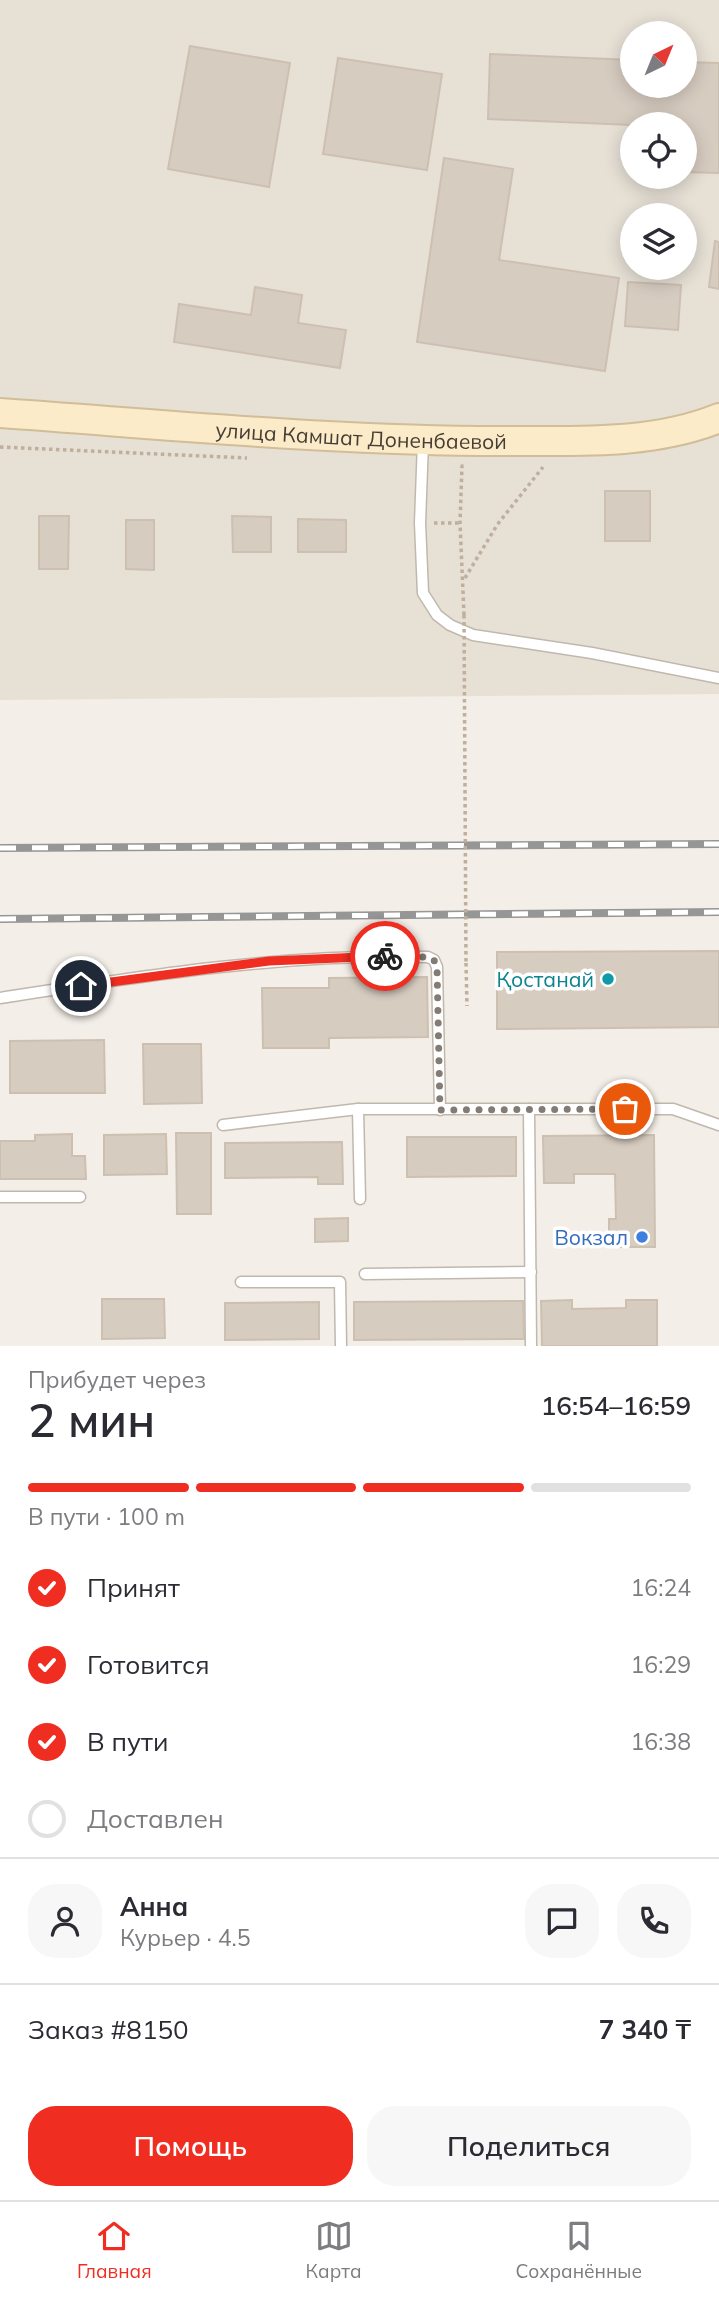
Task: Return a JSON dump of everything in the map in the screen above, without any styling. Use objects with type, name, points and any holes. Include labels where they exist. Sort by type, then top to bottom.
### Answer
[{"type":"street","name":"улица Камшат Доненбаевой","points":[[0,413],[423,442],[615,440],[698,427],[719,418]]},
{"type":"lane","points":[[423,442],[420,523],[423,593],[437,615],[450,625],[473,635],[592,653],[719,678]]},
{"type":"lane","points":[[0,998],[269,961],[375,955],[428,957],[434,960],[437,967],[440,1110]]},
{"type":"lane","points":[[358,1109],[360,1199]]},
{"type":"lane","points":[[223,1125],[358,1109],[673,1109],[719,1125]]},
{"type":"lane","points":[[529,1110],[531,1346]]},
{"type":"lane","points":[[0,1197],[80,1197]]},
{"type":"lane","points":[[365,1274],[531,1272]]},
{"type":"lane","points":[[241,1282],[340,1282],[341,1346]]},
{"type":"path","points":[[0,447],[259,458]]},
{"type":"path","points":[[464,580],[497,525],[548,460]]},
{"type":"path","points":[[467,1006],[464,580],[460,523],[462,466],[475,465]]},
{"type":"path","points":[[420,523],[460,523]]},
{"type":"shaded area","points":[[0,0],[719,0],[719,694],[0,700]]},
{"type":"building","points":[[190,46],[290,63],[269,187],[168,169]]},
{"type":"building","points":[[490,54],[620,59],[620,98],[697,98],[697,62],[719,63],[719,173],[697,172],[697,112],[620,112],[620,124],[488,119]]},
{"type":"building","points":[[338,58],[442,74],[427,170],[323,154]]},
{"type":"building","points":[[444,158],[513,169],[499,260],[619,278],[605,371],[417,342]]},
{"type":"building","points":[[715,241],[719,242],[719,289],[709,287]]},
{"type":"building","points":[[628,282],[681,285],[678,330],[625,326]]},
{"type":"building","points":[[255,287],[302,295],[298,323],[346,330],[340,368],[174,342],[179,304],[251,315]]},
{"type":"building","points":[[605,491],[650,491],[650,541],[605,541]]},
{"type":"building","points":[[39,516],[69,516],[68,569],[39,569]]},
{"type":"building","points":[[232,516],[271,517],[271,552],[233,552]]},
{"type":"building","points":[[298,519],[346,520],[346,552],[298,552]]},
{"type":"building","points":[[126,520],[154,520],[154,570],[126,569]]},
{"type":"building","name":"Қостанай","points":[[719,951],[719,1027],[497,1029],[497,952]]},
{"type":"building","points":[[427,977],[428,1037],[329,1038],[329,1048],[263,1048],[262,988],[329,988],[329,978]]},
{"type":"building","points":[[104,1040],[105,1093],[10,1093],[10,1041]]},
{"type":"building","points":[[143,1044],[201,1044],[202,1103],[144,1104]]},
{"type":"building","points":[[176,1133],[211,1133],[211,1214],[177,1214]]},
{"type":"building","points":[[72,1134],[72,1156],[85,1156],[86,1179],[0,1179],[0,1141],[35,1141],[35,1135]]},
{"type":"building","points":[[166,1134],[167,1174],[104,1175],[104,1135]]},
{"type":"building","points":[[654,1135],[655,1247],[609,1247],[609,1219],[616,1219],[615,1174],[574,1174],[574,1183],[544,1183],[543,1136]]},
{"type":"building","points":[[407,1137],[516,1137],[516,1176],[407,1177]]},
{"type":"building","points":[[342,1142],[343,1184],[318,1184],[318,1177],[225,1178],[225,1143]]},
{"type":"building","points":[[348,1218],[348,1241],[315,1242],[315,1219]]},
{"type":"building","points":[[102,1299],[164,1299],[165,1338],[102,1339]]},
{"type":"building","points":[[572,1300],[572,1309],[626,1308],[626,1300],[657,1300],[657,1346],[542,1346],[541,1301]]},
{"type":"building","points":[[523,1301],[524,1339],[354,1340],[354,1302]]},
{"type":"building","points":[[319,1302],[319,1339],[225,1340],[225,1303]]},
{"type":"railway","points":[[0,848],[719,844]]},
{"type":"railway","points":[[0,919],[719,912]]},
{"type":"way so far","points":[[385,956],[428,957],[434,960],[437,967],[440,1110],[625,1109]]},
{"type":"place","name":"Қостанай","points":[[608,979]]},
{"type":"place","name":"Вокзал","points":[[642,1237]]},
{"type":"route","points":[[81,986],[269,961],[385,956]]}]
